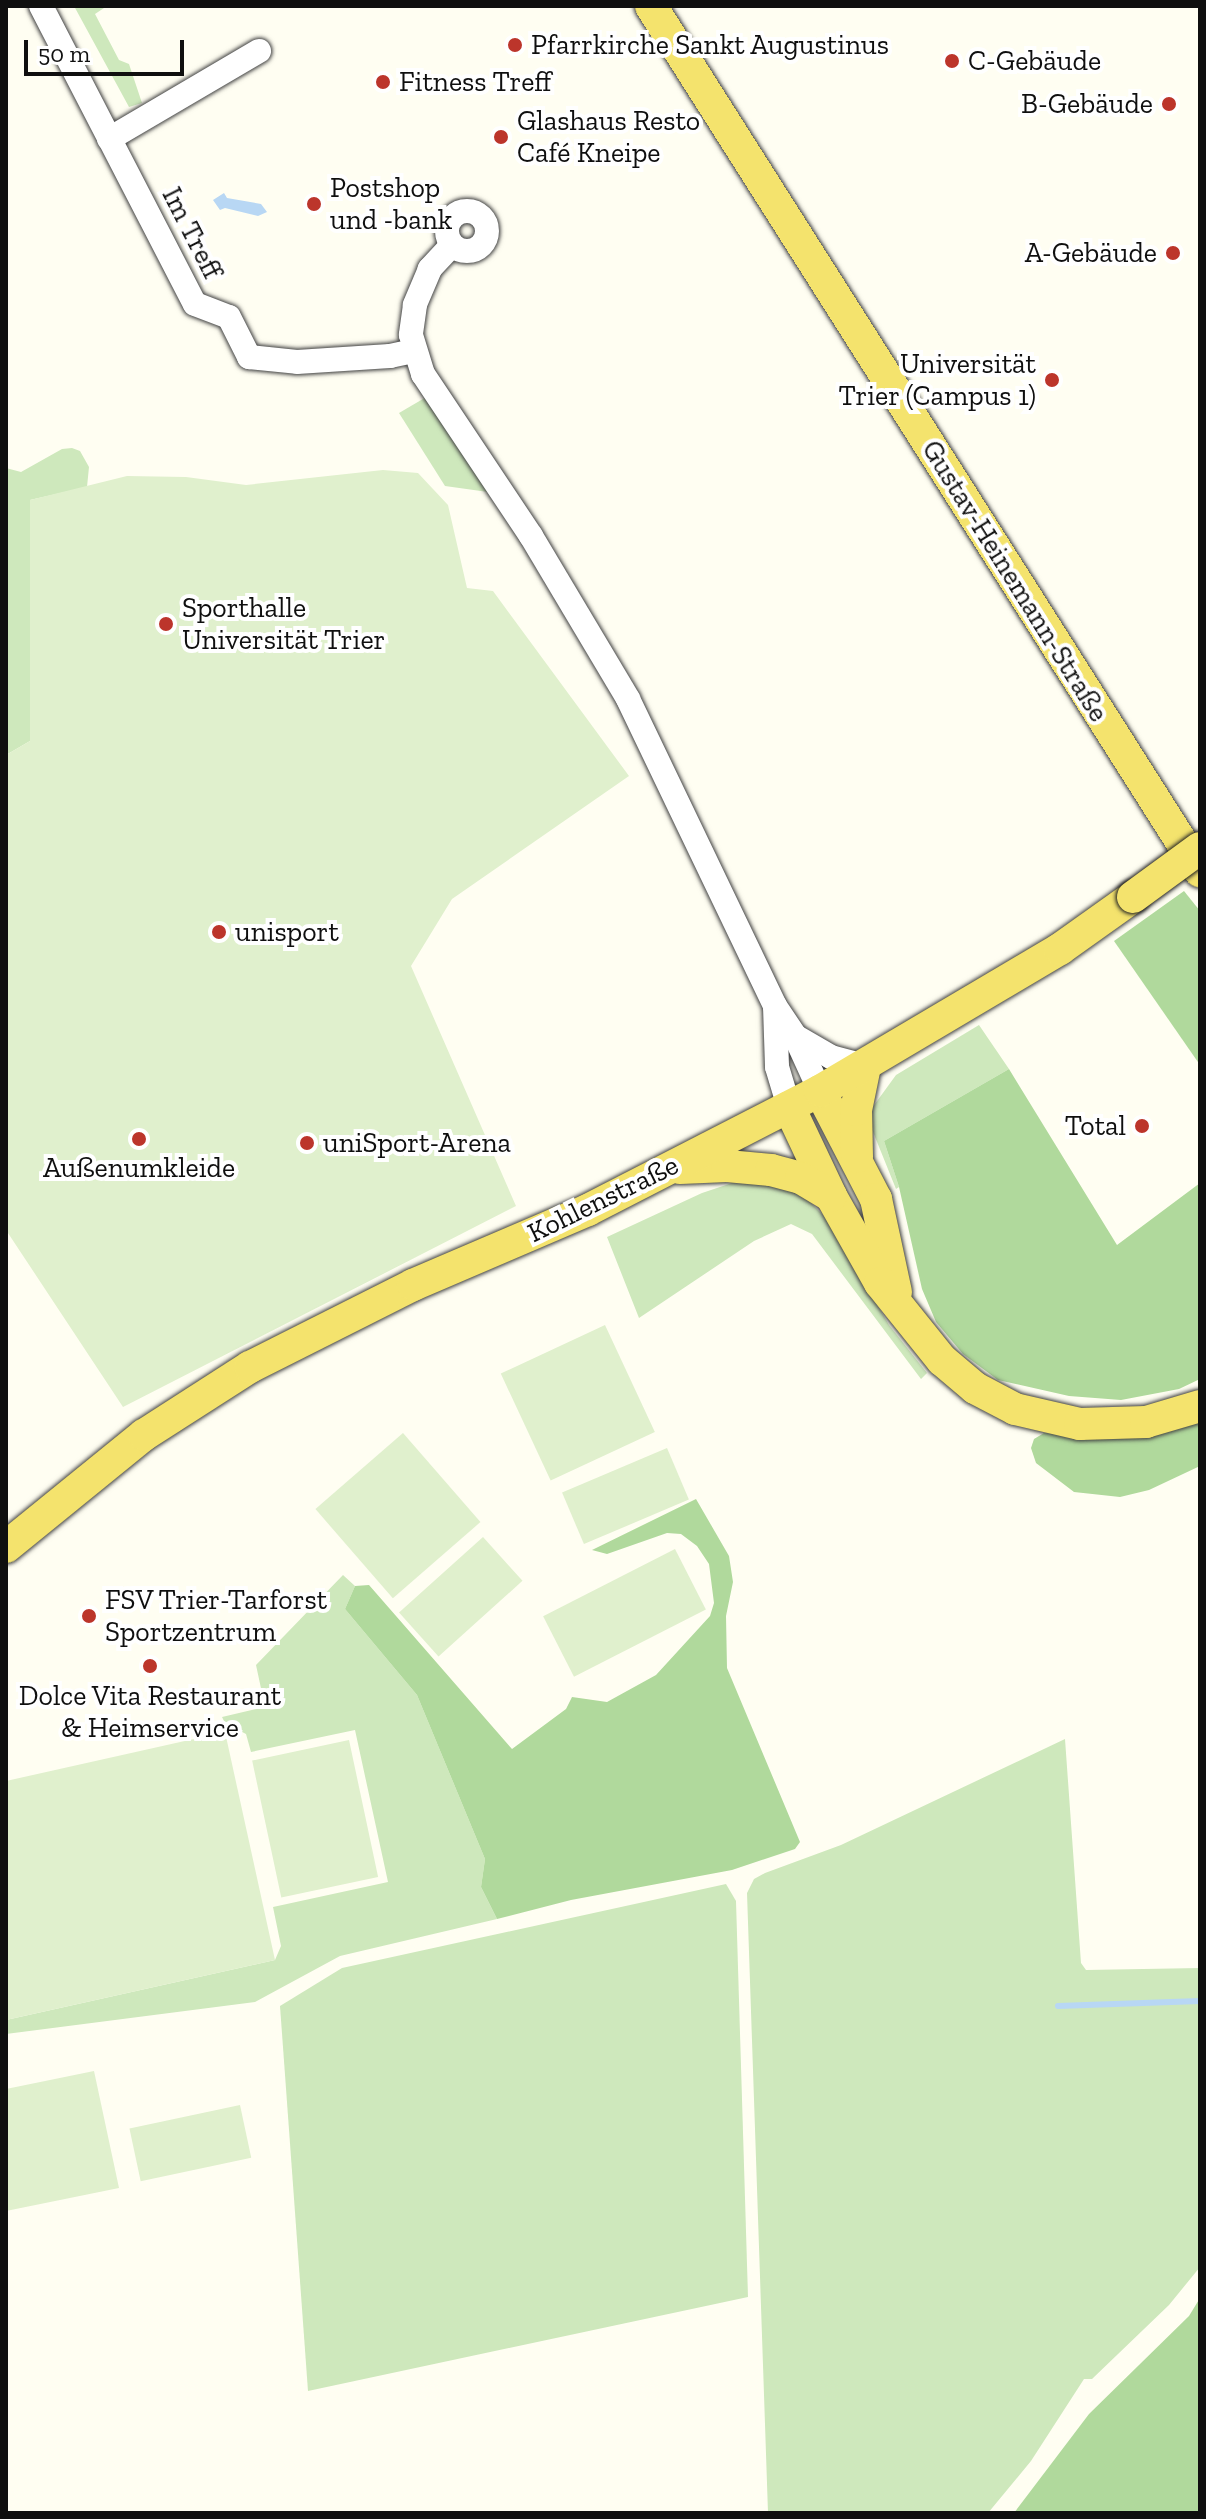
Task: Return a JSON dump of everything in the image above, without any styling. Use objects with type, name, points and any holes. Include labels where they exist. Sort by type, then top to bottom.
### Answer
[{"type":"main road","name":"Gustav-Heinemann-Straße","points":[[651,6],[1200,871]]},
{"type":"main road","name":"Kohlenstraße","points":[[6,1547],[144,1435],[250,1367],[413,1285],[588,1210],[820,1091],[1060,949],[1200,848]]},
{"type":"main road","points":[[858,1168],[855,1121],[865,1066]]},
{"type":"main road","points":[[820,1091],[879,1209],[899,1306]]},
{"type":"main road","points":[[789,1107],[831,1196],[880,1283],[950,1367],[975,1388],[1015,1409],[1061,1421],[1111,1425],[1162,1419],[1200,1406]]},
{"type":"main road","points":[[669,1168],[727,1166],[771,1170],[801,1178],[831,1196]]},
{"type":"street","name":"Im Treff","points":[[41,6],[195,304],[229,317],[249,357],[289,363],[390,356],[414,351]]},
{"type":"street","points":[[109,139],[259,51]]},
{"type":"street","points":[[452,245],[430,269],[415,305],[411,327],[414,351],[431,387],[531,536],[628,699],[775,1006],[795,1036],[820,1091]]},
{"type":"street","points":[[775,1006],[777,1067],[789,1107]]},
{"type":"street","points":[[795,1036],[831,1057],[865,1066]]},
{"type":"green space","points":[[74,6],[107,6],[95,14],[119,60],[129,64],[142,103],[129,107]]},
{"type":"green space","points":[[428,396],[488,492],[445,486],[399,413]]},
{"type":"green space","points":[[62,449],[80,451],[89,467],[87,487],[30,500],[30,741],[6,755],[6,468],[21,472]]},
{"type":"green space","name":"unisport","points":[[383,470],[418,473],[448,505],[467,588],[493,591],[629,776],[452,899],[411,966],[516,1206],[123,1407],[6,1230],[6,755],[30,741],[30,500],[127,476],[186,477],[246,485]]},
{"type":"green space","points":[[1184,891],[1200,911],[1200,1065],[1114,941]]},
{"type":"green space","points":[[979,1025],[1009,1069],[884,1141],[899,1187],[896,1189],[871,1127],[872,1108],[896,1075]]},
{"type":"green space","points":[[1009,1069],[1117,1245],[1200,1183],[1200,1379],[1179,1389],[1121,1400],[1069,1396],[998,1380],[963,1354],[936,1322],[922,1289],[899,1187],[884,1141]]},
{"type":"green space","points":[[732,1183],[781,1185],[804,1196],[827,1219],[889,1325],[927,1373],[921,1379],[812,1234],[791,1224],[754,1241],[639,1318],[607,1237],[702,1193]]},
{"type":"green space","points":[[605,1325],[655,1432],[551,1481],[501,1374]]},
{"type":"green space","points":[[1200,1421],[1200,1466],[1149,1490],[1120,1497],[1074,1492],[1036,1463],[1031,1448],[1034,1439],[1044,1433],[1134,1436]]},
{"type":"green space","points":[[403,1433],[480,1522],[393,1598],[315,1509]]},
{"type":"green space","points":[[667,1448],[689,1500],[584,1544],[562,1493]]},
{"type":"green space","points":[[696,1499],[729,1556],[733,1582],[726,1616],[727,1668],[800,1842],[795,1849],[732,1870],[571,1900],[497,1919],[481,1887],[485,1859],[417,1695],[345,1609],[355,1586],[369,1585],[512,1749],[566,1709],[572,1697],[607,1702],[656,1675],[710,1616],[714,1603],[709,1564],[697,1546],[681,1534],[667,1533],[607,1554],[592,1550]]},
{"type":"green space","points":[[483,1537],[522,1581],[439,1656],[399,1613]]},
{"type":"green space","points":[[675,1549],[706,1610],[574,1677],[543,1616]]},
{"type":"green space","points":[[343,1575],[355,1586],[345,1609],[417,1695],[485,1859],[481,1887],[497,1919],[340,1956],[255,2002],[6,2034],[6,2020],[275,1960],[281,1946],[273,1907],[388,1882],[355,1730],[251,1752],[246,1734],[225,1723],[222,1717],[265,1707],[256,1665]]},
{"type":"green space","points":[[225,1732],[275,1960],[6,2020],[6,1781]]},
{"type":"green space","points":[[1065,1739],[1081,1963],[1086,1970],[1200,1968],[1200,2267],[1169,2305],[1092,2379],[1084,2379],[1031,2461],[988,2513],[768,2513],[747,1893],[754,1879],[765,1873],[841,1845]]},
{"type":"green space","points":[[349,1740],[378,1877],[281,1898],[252,1761]]},
{"type":"green space","points":[[726,1884],[736,1901],[748,2297],[308,2391],[280,2006],[342,1968]]},
{"type":"green space","points":[[94,2071],[119,2188],[6,2211],[6,2089]]},
{"type":"green space","points":[[240,2105],[251,2158],[141,2181],[129,2128]]},
{"type":"green space","points":[[1200,2298],[1200,2513],[1014,2513],[1089,2414],[1189,2316]]},
{"type":"water","points":[[224,193],[227,198],[261,204],[267,212],[258,216],[225,208],[220,210],[213,200]]},
{"type":"waterway","points":[[1058,2006],[1200,2001]]},
{"type":"place","name":"Pfarrkirche Sankt Augustinus","points":[[515,45]]},
{"type":"place","name":"C-Gebäude","points":[[952,61]]},
{"type":"place","name":"Fitness Treff","points":[[383,82]]},
{"type":"place","name":"B-Gebäude","points":[[1169,104]]},
{"type":"place","name":"Glashaus Resto Café Kneipe","points":[[501,137]]},
{"type":"place","name":"Postshop und -bank","points":[[314,204]]},
{"type":"place","name":"A-Gebäude","points":[[1173,253]]},
{"type":"place","name":"Universität Trier (Campus 1)","points":[[1052,380]]},
{"type":"place","name":"Sporthalle Universität Trier","points":[[166,624]]},
{"type":"place","name":"unisport","points":[[219,932]]},
{"type":"place","name":"Total","points":[[1142,1126]]},
{"type":"place","name":"Außenumkleide","points":[[139,1139]]},
{"type":"place","name":"uniSport-Arena","points":[[307,1143]]},
{"type":"place","name":"FSV Trier-Tarforst Sportzentrum","points":[[89,1616]]},
{"type":"place","name":"Dolce Vita Restaurant & Heimservice","points":[[150,1666]]}]
